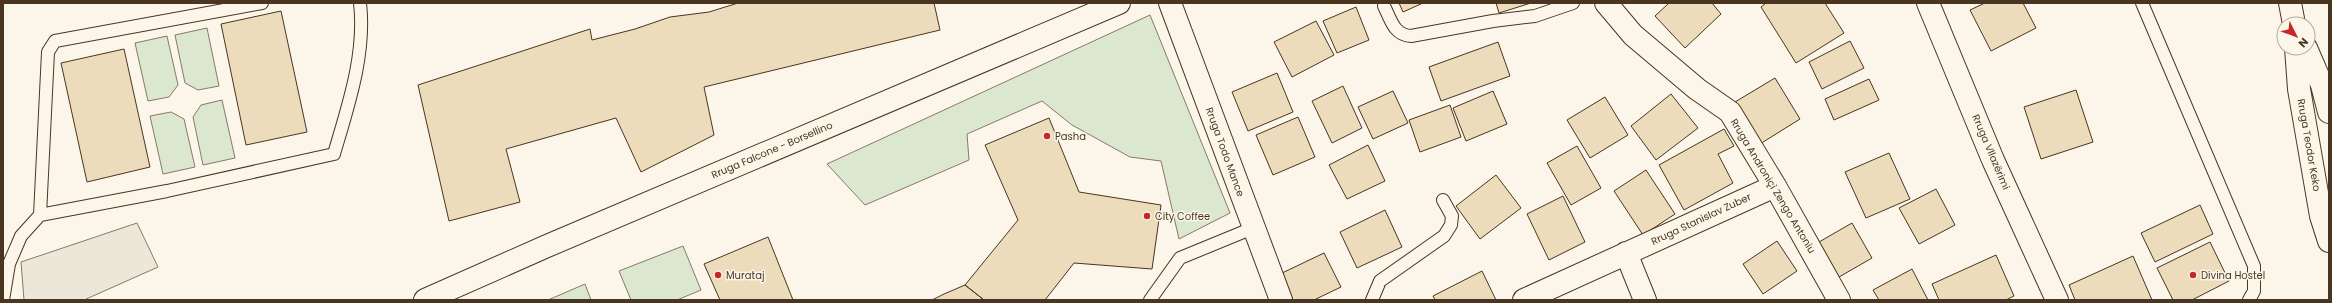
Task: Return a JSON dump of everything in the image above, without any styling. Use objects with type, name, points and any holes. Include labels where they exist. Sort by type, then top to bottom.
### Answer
[{"type":"street","name":"Rruga Falcone - Borsellino","points":[[425,300],[547,246],[1119,3]]},
{"type":"street","name":"Rruga Todo Mance","points":[[1170,3],[1281,300]]},
{"type":"street","name":"Rruga Vllazërimi","points":[[1928,3],[1993,160],[2058,300]]},
{"type":"street","name":"Rruga Androniçi Zengo Antoniu","points":[[1614,7],[1633,35],[1730,112],[1775,186],[1839,300]]},
{"type":"street","name":"Rruga Teodor Keko","points":[[2297,56],[2299,89],[2321,216],[2329,241]]},
{"type":"street","points":[[2309,56],[2322,85],[2329,112]]},
{"type":"street","name":"Rruga Stanislav Zuber","points":[[1524,300],[1775,186]]},
{"type":"street","points":[[1626,253],[1645,300]]},
{"type":"lane","points":[[40,215],[48,52],[55,41],[262,3]]},
{"type":"lane","points":[[3,300],[9,264],[21,236],[40,215],[167,191],[334,154],[353,88],[362,21],[360,3]]},
{"type":"lane","points":[[1384,6],[1397,32],[1403,36],[1411,36],[1493,21],[1536,16],[1572,3]]},
{"type":"lane","points":[[2142,3],[2254,266],[2254,291],[2249,300]]},
{"type":"lane","points":[[1372,300],[1380,281],[1444,236],[1452,225],[1452,216],[1443,200]]},
{"type":"lane","points":[[1150,300],[1180,258],[1253,228]]},
{"type":"green space","points":[[1150,15],[1230,213],[1179,239],[1161,161],[1130,157],[1072,125],[1042,101],[967,134],[969,160],[865,205],[827,164]]},
{"type":"green space","points":[[207,28],[219,86],[198,90],[185,83],[175,35]]},
{"type":"green space","points":[[167,36],[178,85],[169,97],[148,101],[135,43]]},
{"type":"green space","points":[[222,100],[235,158],[203,165],[193,117],[201,105]]},
{"type":"green space","points":[[171,112],[184,119],[195,167],[163,174],[150,116]]},
{"type":"green space","points":[[683,246],[701,290],[677,300],[631,300],[619,271]]},
{"type":"green space","points":[[585,284],[591,300],[548,300]]},
{"type":"shaded area","points":[[137,223],[158,267],[84,300],[24,300],[21,262]]},
{"type":"building","points":[[738,3],[934,3],[940,30],[704,87],[714,135],[641,172],[616,118],[506,149],[520,202],[449,221],[418,85],[590,29],[592,40],[635,29],[670,17],[709,12]]},
{"type":"building","points":[[1399,3],[1423,3],[1403,12]]},
{"type":"building","points":[[1496,3],[1531,3],[1499,13]]},
{"type":"building","points":[[1669,3],[1712,3],[1721,14],[1685,48],[1655,16]]},
{"type":"building","points":[[1766,3],[1825,3],[1844,33],[1796,63],[1761,7]]},
{"type":"building","points":[[1985,3],[2023,3],[2036,28],[1991,51],[1970,10]]},
{"type":"building","points":[[1356,7],[1369,40],[1337,53],[1323,21]]},
{"type":"building","points":[[281,11],[307,132],[246,145],[221,24]]},
{"type":"building","points":[[1316,21],[1334,55],[1292,77],[1274,42]]},
{"type":"building","points":[[1850,41],[1864,68],[1822,89],[1809,62]]},
{"type":"building","points":[[1498,42],[1510,76],[1441,101],[1429,67]]},
{"type":"building","points":[[124,49],[150,167],[87,182],[61,63]]},
{"type":"building","points":[[1277,73],[1293,112],[1248,131],[1232,92]]},
{"type":"building","points":[[1775,78],[1800,119],[1760,144],[1735,102]]},
{"type":"building","points":[[1869,79],[1879,100],[1834,120],[1825,99]]},
{"type":"building","points":[[1343,86],[1362,128],[1332,143],[1312,101]]},
{"type":"building","points":[[2076,90],[2093,142],[2041,159],[2024,107]]},
{"type":"building","points":[[1393,91],[1408,123],[1373,139],[1358,107]]},
{"type":"building","points":[[1493,91],[1507,124],[1466,141],[1453,108]]},
{"type":"building","points":[[1671,94],[1698,128],[1656,160],[1631,126]]},
{"type":"building","points":[[1605,97],[1628,135],[1590,158],[1567,120]]},
{"type":"building","points":[[1450,105],[1461,137],[1420,152],[1409,120]]},
{"type":"building","points":[[1298,117],[1315,157],[1273,175],[1256,135]]},
{"type":"building","points":[[1049,118],[1079,192],[1161,205],[1152,269],[1074,263],[1045,300],[984,300],[965,285],[1018,220],[985,145]]},
{"type":"building","points":[[1724,129],[1734,146],[1718,154],[1733,183],[1684,210],[1659,165]]},
{"type":"building","points":[[1368,145],[1385,181],[1347,199],[1329,165]]},
{"type":"building","points":[[1577,146],[1601,188],[1571,205],[1547,163]]},
{"type":"building","points":[[1889,153],[1910,199],[1866,218],[1845,172]]},
{"type":"building","points":[[1646,170],[1675,214],[1643,235],[1614,191]]},
{"type":"building","points":[[1496,175],[1521,208],[1480,239],[1456,206]]},
{"type":"building","points":[[1936,189],[1955,225],[1919,244],[1899,208]]},
{"type":"building","points":[[1563,196],[1585,242],[1549,260],[1527,214]]},
{"type":"building","points":[[2200,205],[2213,234],[2155,262],[2141,233]]},
{"type":"building","points":[[1385,210],[1402,247],[1357,268],[1340,232]]},
{"type":"building","points":[[1852,223],[1872,258],[1839,277],[1819,242]]},
{"type":"building","points":[[768,237],[793,300],[720,300],[704,264]]},
{"type":"building","points":[[1777,241],[1797,271],[1763,294],[1743,264]]},
{"type":"building","name":"Divina Hostel","points":[[2210,242],[2229,281],[2192,300],[2173,300],[2157,268]]},
{"type":"building","points":[[1324,253],[1341,287],[1314,300],[1293,300],[1280,274]]},
{"type":"building","points":[[1996,255],[2014,296],[2006,300],[1939,300],[1932,284]]},
{"type":"building","points":[[2133,256],[2152,300],[2075,300],[2069,285]]},
{"type":"building","points":[[1912,269],[1928,300],[1879,300],[1873,290]]},
{"type":"building","points":[[1482,271],[1496,300],[1435,300],[1433,296]]},
{"type":"building","points":[[965,285],[984,300],[932,300],[944,294]]},
{"type":"place","name":"Pasha","points":[[1047,136]]},
{"type":"place","name":"City Coffee","points":[[1147,216]]},
{"type":"place","name":"Murataj","points":[[718,275]]},
{"type":"place","name":"Divina Hostel","points":[[2193,275]]}]
